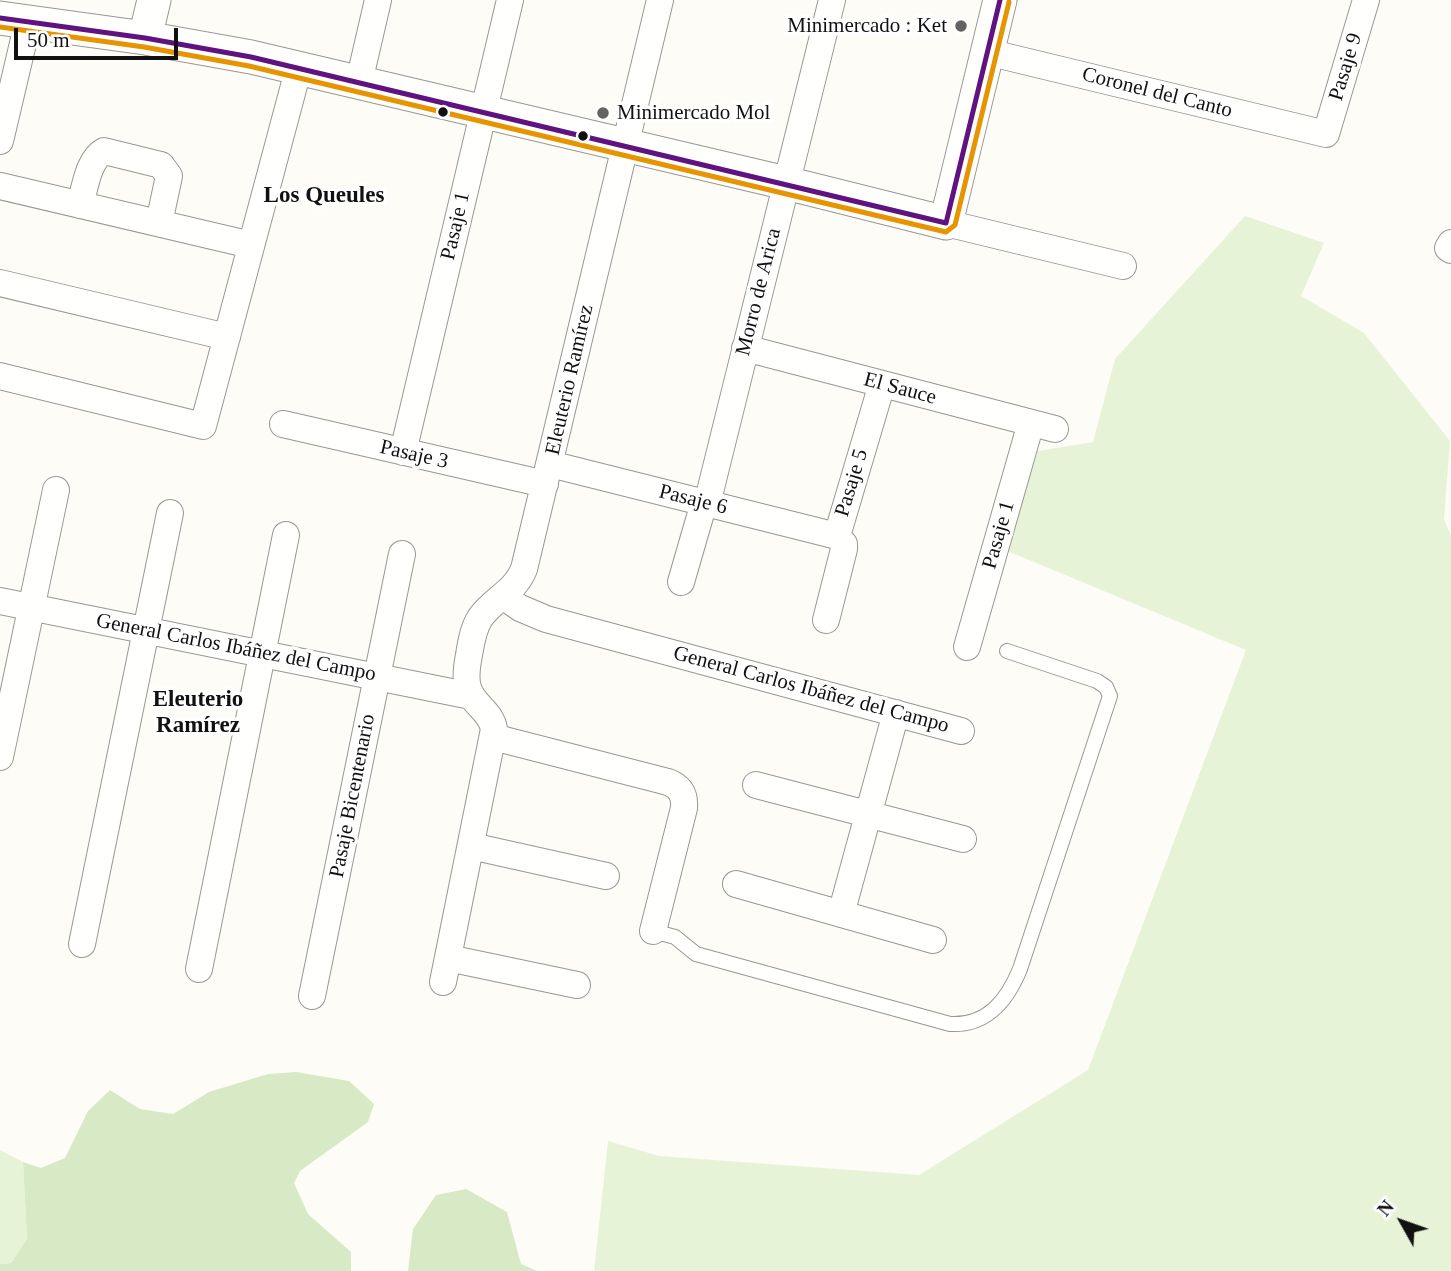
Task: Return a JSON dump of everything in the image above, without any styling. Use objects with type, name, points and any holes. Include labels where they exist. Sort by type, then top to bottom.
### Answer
[{"type":"street","points":[[145,38],[154,0]]},
{"type":"street","points":[[359,82],[378,0]]},
{"type":"street","name":"Pasaje 1","points":[[403,452],[510,0]]},
{"type":"street","name":"Eleuterio Ramírez","points":[[471,696],[467,680],[473,634],[479,619],[516,586],[524,569],[660,0]]},
{"type":"street","name":"Morro de Arica","points":[[681,582],[706,504],[832,0]]},
{"type":"street","points":[[946,223],[1000,0]]},
{"type":"street","name":"Pasaje 9","points":[[1326,134],[1366,0]]},
{"type":"street","points":[[0,141],[14,20],[205,47],[786,183],[1123,266]]},
{"type":"street","name":"Coronel del Canto","points":[[987,52],[1326,134]]},
{"type":"street","points":[[0,376],[202,426],[299,68]]},
{"type":"street","points":[[80,205],[93,162],[97,155],[104,151],[161,164],[169,176],[159,223]]},
{"type":"street","points":[[0,186],[251,245]]},
{"type":"street","points":[[0,283],[227,337]]},
{"type":"street","name":"El Sauce","points":[[745,348],[1043,426]]},
{"type":"street","name":"Pasaje 5","points":[[826,620],[845,549],[836,536],[882,384]]},
{"type":"street","name":"Pasaje 3","points":[[283,424],[403,452],[548,474]]},
{"type":"street","name":"Pasaje 1","points":[[967,647],[1043,426]]},
{"type":"street","name":"Pasaje 6","points":[[548,474],[706,504],[836,536]]},
{"type":"street","points":[[0,757],[56,490]]},
{"type":"street","points":[[82,944],[170,513]]},
{"type":"street","points":[[199,970],[286,535]]},
{"type":"street","name":"Pasaje Bicentenario","points":[[312,996],[402,554]]},
{"type":"street","name":"General Carlos Ibáñez del Campo","points":[[503,596],[520,608],[546,619],[961,731]]},
{"type":"street","name":"General Carlos Ibáñez del Campo","points":[[0,601],[471,696]]},
{"type":"street","points":[[471,696],[493,722],[493,737],[445,970],[577,985]]},
{"type":"street","points":[[841,914],[896,713]]},
{"type":"street","points":[[493,737],[668,782],[679,788],[685,800],[684,808],[653,931]]},
{"type":"street","points":[[756,785],[963,839]]},
{"type":"street","points":[[471,846],[606,876]]},
{"type":"street","points":[[736,884],[933,940]]},
{"type":"lane","points":[[653,931],[675,937],[696,954],[950,1024],[972,1023],[993,1012],[1007,995],[1020,970],[1109,700],[1106,687],[1097,681],[1007,651]]},
{"type":"green space","points":[[1245,216],[1324,243],[1301,296],[1364,333],[1450,441],[1444,520],[1451,535],[1451,1271],[594,1271],[608,1141],[659,1156],[919,1175],[1088,1070],[1246,650],[1005,550],[1038,451],[1093,442],[1115,359]]},
{"type":"green space","points":[[296,1072],[349,1081],[374,1104],[368,1122],[300,1171],[294,1183],[308,1214],[351,1252],[351,1271],[0,1271],[0,1264],[11,1263],[27,1239],[23,1162],[41,1168],[65,1158],[88,1111],[110,1090],[140,1109],[173,1114],[209,1092],[268,1074]]},
{"type":"green space","points":[[0,1150],[23,1162],[27,1239],[11,1263],[0,1264]]},
{"type":"green space","points":[[466,1189],[507,1212],[521,1264],[537,1271],[408,1271],[413,1229],[436,1195]]},
{"type":"transit line","points":[[0,18],[145,38],[251,57],[946,223],[1000,0]]},
{"type":"transit line","points":[[0,27],[144,47],[249,66],[946,232],[955,225],[1009,2]]},
{"type":"place","name":"Minimercado : Ket","points":[[961,26]]},
{"type":"place","name":"Minimercado Mol","points":[[603,113]]},
{"type":"district","name":"Los Queules","points":[[324,196]]},
{"type":"district","name":"Eleuterio Ramírez","points":[[198,713]]}]
